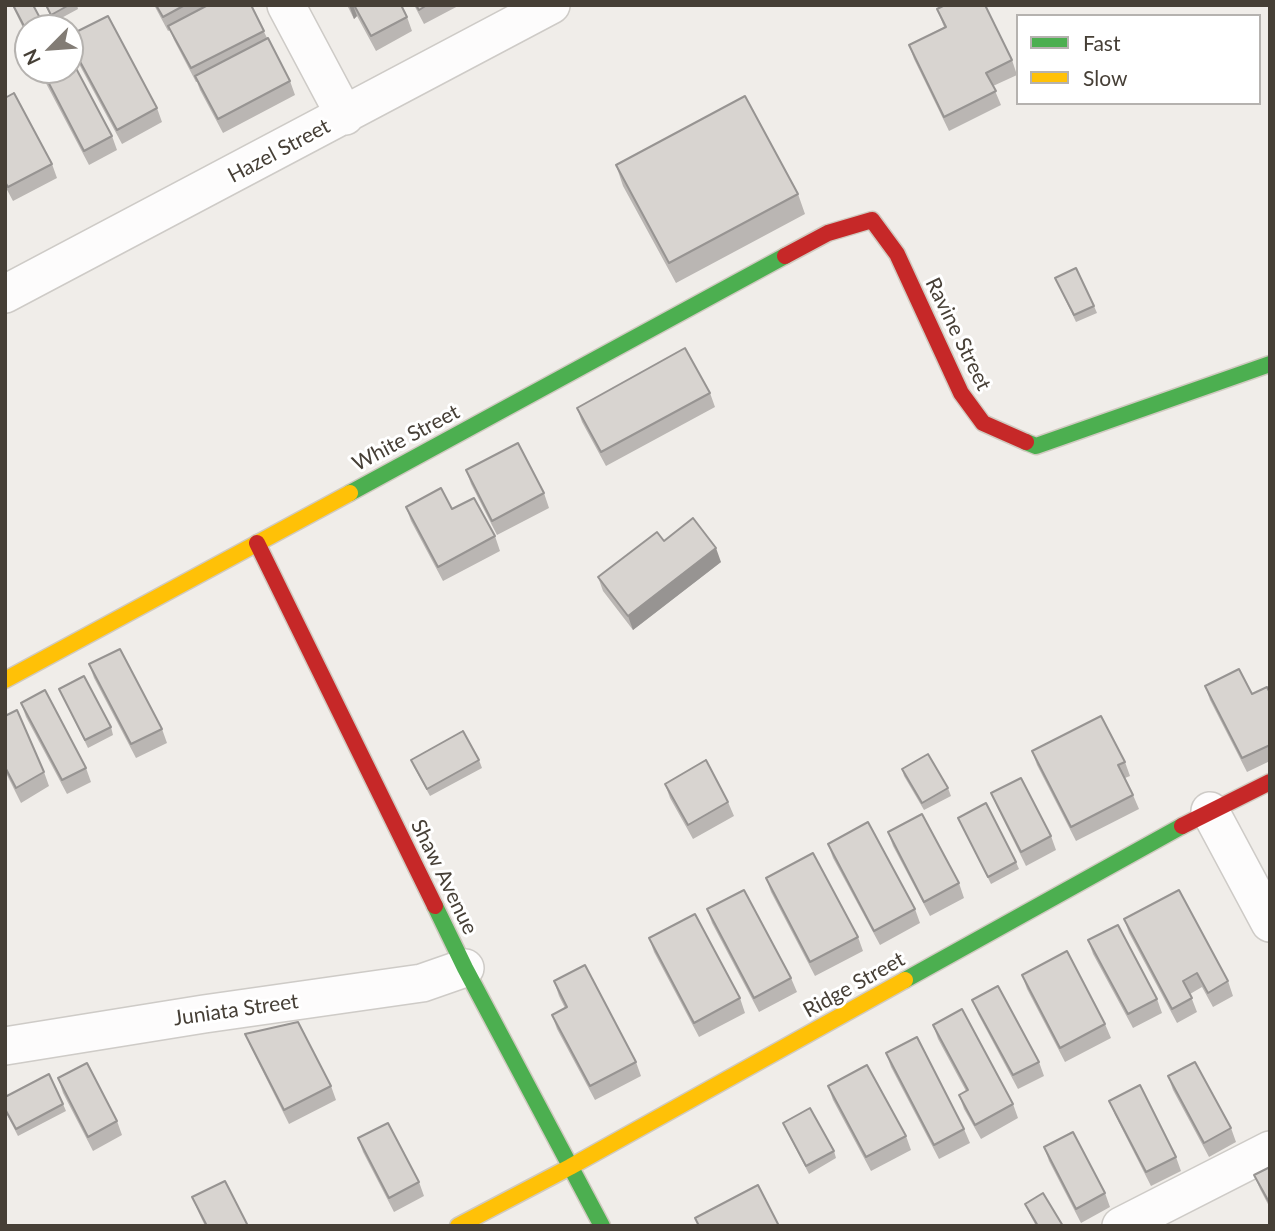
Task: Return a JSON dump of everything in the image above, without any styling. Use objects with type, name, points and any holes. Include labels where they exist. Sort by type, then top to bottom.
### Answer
[{"type":"street","points":[[286,5],[345,116]]},
{"type":"street","name":"Hazel Street","points":[[5,294],[551,5]]},
{"type":"street","name":"Ravine Street","points":[[828,233],[872,220],[897,254],[961,393],[983,423],[1036,446],[1270,364]]},
{"type":"street","name":"White Street","points":[[5,680],[828,233]]},
{"type":"street","name":"Shaw Avenue","points":[[257,543],[465,968],[602,1226]]},
{"type":"street","name":"Ridge Street","points":[[458,1226],[570,1167],[1210,811],[1270,782]]},
{"type":"street","points":[[1210,811],[1270,923]]},
{"type":"street","name":"Juniata Street","points":[[5,1046],[204,1014],[422,984],[465,968]]},
{"type":"street","points":[[1121,1226],[1270,1150]]},
{"type":"building","points":[[13,5],[33,5],[38,14],[18,14]]},
{"type":"building","points":[[46,5],[69,5],[53,14]]},
{"type":"building","points":[[156,5],[185,5],[163,17]]},
{"type":"building","points":[[208,5],[251,5],[264,31],[191,68],[168,26]]},
{"type":"building","points":[[354,5],[401,5],[407,17],[371,36]]},
{"type":"building","points":[[945,5],[985,5],[1012,60],[986,73],[996,91],[944,117],[909,45],[946,27],[937,9]]},
{"type":"building","points":[[108,16],[157,108],[117,130],[84,69],[84,28]]},
{"type":"building","points":[[268,38],[290,81],[218,119],[195,76]]},
{"type":"building","points":[[84,83],[112,136],[84,151],[49,84]]},
{"type":"building","points":[[14,93],[52,164],[8,187],[5,182],[5,98]]},
{"type":"building","points":[[745,96],[798,194],[669,263],[616,165]]},
{"type":"building","points":[[1076,268],[1094,306],[1074,315],[1055,278]]},
{"type":"building","points":[[685,348],[710,393],[601,452],[577,408]]},
{"type":"building","points":[[518,443],[544,493],[492,521],[466,470]]},
{"type":"building","points":[[441,488],[452,509],[474,498],[495,536],[438,567],[406,507]]},
{"type":"building","points":[[693,518],[716,548],[628,616],[598,577],[657,532],[664,541]]},
{"type":"building","points":[[120,649],[162,729],[131,744],[89,664]]},
{"type":"building","points":[[1239,669],[1252,694],[1267,687],[1270,693],[1270,745],[1242,758],[1205,686]]},
{"type":"building","points":[[84,676],[111,727],[85,740],[59,689]]},
{"type":"building","points":[[45,690],[86,768],[62,780],[21,703]]},
{"type":"building","points":[[17,710],[44,772],[16,788],[5,767],[5,716]]},
{"type":"building","points":[[1101,716],[1125,762],[1118,765],[1133,795],[1071,827],[1032,751]]},
{"type":"building","points":[[463,731],[479,760],[427,789],[411,760]]},
{"type":"building","points":[[928,754],[948,788],[922,803],[902,769]]},
{"type":"building","points":[[706,760],[728,802],[688,825],[665,784]]},
{"type":"building","points":[[1021,778],[1051,836],[1021,852],[991,793]]},
{"type":"building","points":[[986,803],[1016,862],[988,877],[958,818]]},
{"type":"building","points":[[922,814],[959,883],[924,902],[888,832]]},
{"type":"building","points":[[868,822],[915,909],[874,931],[828,844]]},
{"type":"building","points":[[813,853],[858,937],[810,962],[766,878]]},
{"type":"building","points":[[744,890],[791,978],[754,998],[707,909]]},
{"type":"building","points":[[1179,890],[1228,981],[1208,993],[1197,973],[1183,981],[1192,998],[1172,1009],[1124,919]]},
{"type":"building","points":[[695,914],[740,998],[694,1023],[649,938]]},
{"type":"building","points":[[1118,925],[1157,999],[1128,1014],[1088,940]]},
{"type":"building","points":[[1067,951],[1105,1024],[1060,1048],[1022,975]]},
{"type":"building","points":[[585,965],[636,1062],[590,1086],[552,1015],[567,1007],[554,981]]},
{"type":"building","points":[[998,986],[1039,1062],[1013,1075],[972,1000]]},
{"type":"building","points":[[962,1009],[1013,1104],[975,1125],[959,1095],[968,1090],[933,1025]]},
{"type":"building","points":[[298,1022],[331,1086],[284,1110],[245,1034]]},
{"type":"building","points":[[917,1037],[964,1129],[934,1145],[886,1053]]},
{"type":"building","points":[[1195,1062],[1231,1128],[1204,1143],[1168,1076]]},
{"type":"building","points":[[87,1063],[117,1121],[88,1137],[58,1078]]},
{"type":"building","points":[[867,1065],[906,1136],[866,1157],[828,1086]]},
{"type":"building","points":[[49,1074],[63,1104],[16,1129],[5,1109],[5,1097]]},
{"type":"building","points":[[1140,1085],[1176,1157],[1146,1172],[1109,1101]]},
{"type":"building","points":[[810,1108],[834,1151],[806,1166],[783,1123]]},
{"type":"building","points":[[388,1123],[419,1182],[389,1198],[358,1138]]},
{"type":"building","points":[[1073,1132],[1105,1193],[1076,1209],[1044,1147]]},
{"type":"building","points":[[1270,1167],[1270,1202],[1269,1202],[1254,1175]]},
{"type":"building","points":[[225,1181],[248,1226],[207,1226],[192,1197]]},
{"type":"building","points":[[758,1185],[779,1226],[699,1226],[695,1218]]},
{"type":"building","points":[[1043,1193],[1063,1226],[1038,1226],[1025,1204]]},
{"type":"traffic: fast","points":[[350,493],[785,256]]},
{"type":"traffic: fast","points":[[1026,442],[1036,446],[1270,364]]},
{"type":"traffic: fast","points":[[905,980],[1182,826]]},
{"type":"traffic: fast","points":[[435,906],[602,1226]]},
{"type":"traffic: slow","points":[[5,680],[350,493]]},
{"type":"traffic: slow","points":[[458,1226],[570,1167],[905,980]]},
{"type":"traffic: jam","points":[[785,256],[828,233],[872,220],[897,254],[961,393],[983,423],[1026,442]]},
{"type":"traffic: jam","points":[[257,543],[435,906]]},
{"type":"traffic: jam","points":[[1182,826],[1270,782]]}]
